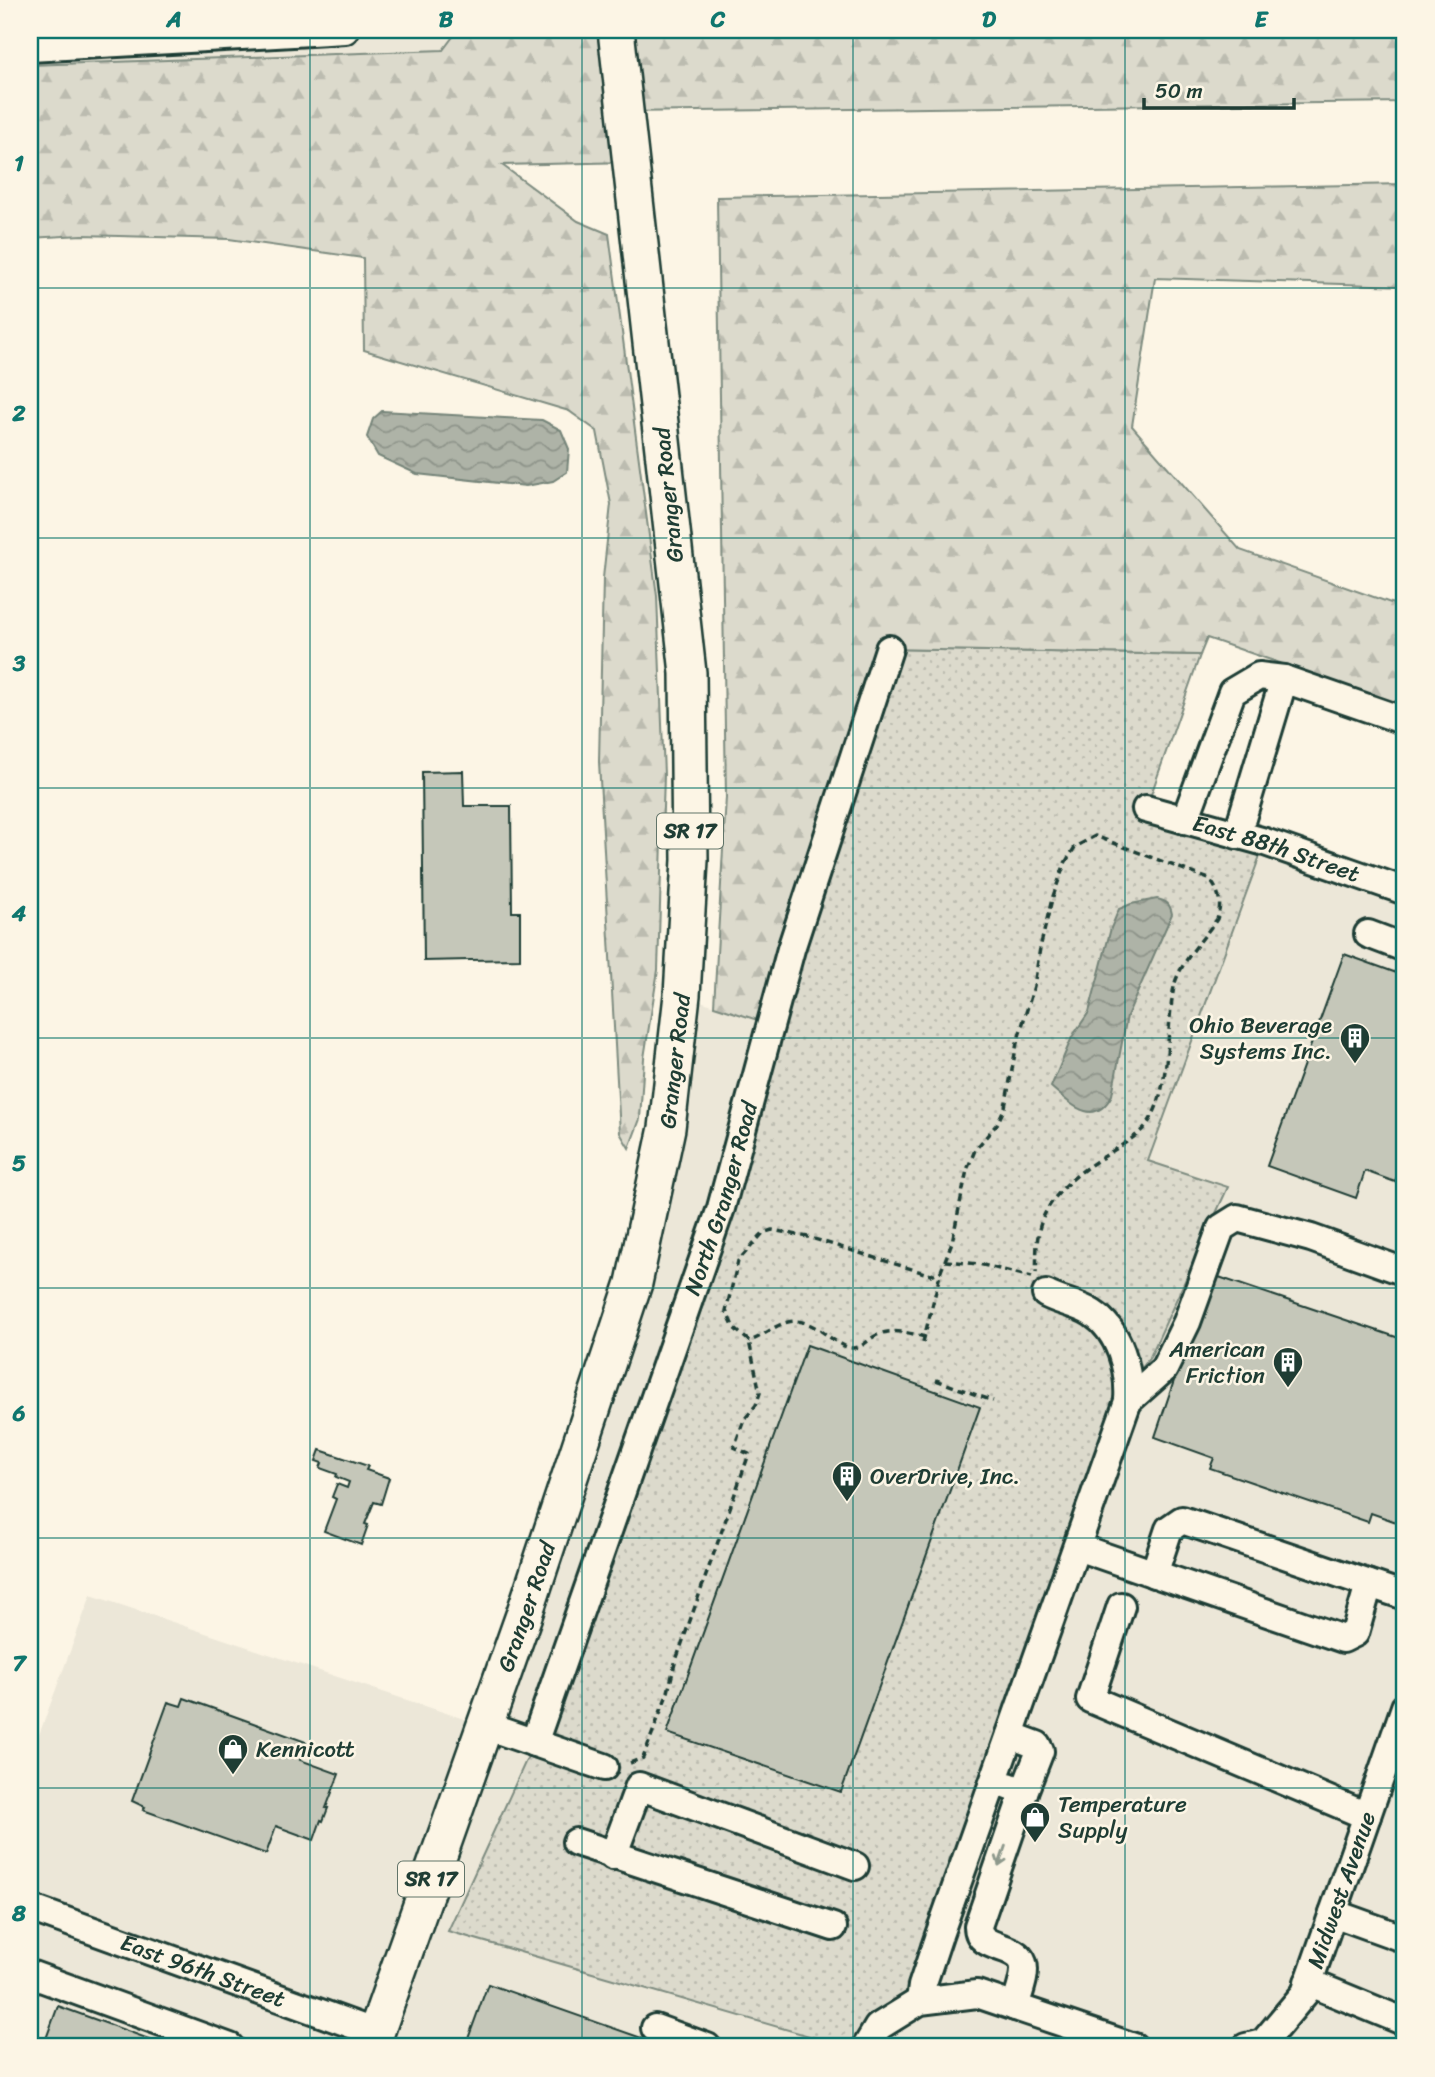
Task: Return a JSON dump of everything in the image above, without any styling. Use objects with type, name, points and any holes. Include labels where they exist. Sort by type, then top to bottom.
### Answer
[{"type":"main road","name":"Granger Road","points":[[374,2040],[486,1726],[634,1283],[667,1128],[682,995],[690,860],[688,673],[616,30]]},
{"type":"street","points":[[30,48],[345,30]]},
{"type":"street","name":"North Granger Road","points":[[534,1743],[721,1208],[791,950],[889,649]]},
{"type":"street","points":[[1185,820],[1232,692],[1259,676],[1284,679],[1405,721]]},
{"type":"street","points":[[1237,835],[1284,679]]},
{"type":"street","name":"East 88th Street","points":[[1146,809],[1265,842],[1405,891]]},
{"type":"street","points":[[1368,934],[1405,948]]},
{"type":"street","points":[[1128,1401],[1164,1369],[1187,1322],[1221,1228],[1237,1218],[1311,1238],[1405,1272]]},
{"type":"street","points":[[920,2001],[928,1966],[1128,1401],[1129,1386],[1119,1347],[1105,1323],[1091,1312],[1046,1294]]},
{"type":"street","points":[[1154,1574],[1168,1528],[1182,1520],[1405,1596]]},
{"type":"street","points":[[1077,1548],[1343,1639],[1355,1633],[1369,1584]]},
{"type":"street","points":[[1121,1606],[1090,1699],[1367,1816]]},
{"type":"street","name":"Midwest Avenue","points":[[1246,2047],[1263,2043],[1305,1993],[1405,1707]]},
{"type":"street","points":[[486,1726],[604,1767]]},
{"type":"street","points":[[1010,1735],[1037,1745],[1040,1751],[978,1932],[983,1940],[1017,1955],[1023,1962],[1023,1974],[1015,2007]]},
{"type":"street","points":[[993,1782],[1024,1792]]},
{"type":"street","points":[[613,1856],[639,1786],[855,1866]]},
{"type":"street","points":[[576,1842],[833,1927]]},
{"type":"street","name":"East 96th Street","points":[[30,1908],[374,2040]]},
{"type":"street","points":[[1333,1913],[1405,1938]]},
{"type":"street","points":[[30,1974],[230,2047]]},
{"type":"street","points":[[1308,1982],[1405,2022]]},
{"type":"street","points":[[866,2047],[878,2027],[920,2001],[977,1994],[1129,2047]]},
{"type":"street","points":[[655,2028],[707,2047]]},
{"type":"path","points":[[923,1342],[941,1270],[944,1261],[952,1242],[967,1170],[975,1150],[997,1124],[1005,1107],[1017,1043],[1034,986],[1052,899],[1065,863],[1075,848],[1095,836],[1209,879],[1215,886],[1220,908],[1217,919],[1176,979],[1163,1074],[1147,1124],[1125,1143],[1090,1165],[1070,1182],[1049,1207],[1038,1235],[1036,1278],[979,1264],[944,1261]]},
{"type":"path","points":[[604,1767],[643,1758],[749,1454],[734,1447],[744,1419],[756,1405],[760,1393],[749,1342],[734,1328],[726,1311],[738,1261],[763,1233],[772,1230],[808,1237],[931,1275],[941,1270]]},
{"type":"path","points":[[749,1342],[790,1321],[799,1321],[823,1330],[849,1348],[859,1348],[878,1334],[902,1331],[925,1337]]},
{"type":"path","points":[[936,1380],[993,1401]]},
{"type":"shaded area","points":[[30,30],[458,30],[444,50],[30,65]]},
{"type":"shaded area","points":[[1200,655],[1146,809],[1405,891],[1405,2047],[30,2047],[30,1759],[91,1595],[485,1726],[634,1283],[682,995],[770,1024]]},
{"type":"green space","points":[[458,30],[1405,30],[1405,102],[625,112],[630,162],[502,165],[578,221],[609,234],[657,596],[664,775],[658,970],[644,1058],[640,1119],[629,1148],[620,1133],[599,762],[603,578],[611,504],[597,431],[569,411],[364,350],[363,258],[229,239],[82,235],[30,238],[30,65],[443,50]]},
{"type":"green space","points":[[1405,184],[1405,286],[1155,278],[1132,426],[1240,550],[1405,608],[1405,706],[1207,638],[1200,655],[889,649],[770,1024],[714,1006],[726,797],[717,197]]},
{"type":"green space","points":[[889,649],[1200,655],[1146,809],[1265,842],[1148,1161],[1228,1187],[1150,1357],[1129,1386],[921,1993],[866,2047],[847,2047],[448,1931],[534,1743]]},
{"type":"water","points":[[382,411],[542,420],[561,430],[569,449],[567,472],[553,481],[526,486],[417,474],[378,456],[367,437],[373,419]]},
{"type":"water","points":[[1157,899],[1168,904],[1172,914],[1127,1016],[1112,1095],[1098,1110],[1082,1110],[1051,1087],[1072,1037],[1089,1012],[1111,928],[1119,909]]},
{"type":"building","points":[[463,771],[464,806],[511,806],[512,912],[520,912],[520,959],[424,961],[422,772]]},
{"type":"building","name":"Ohio Beverage Systems Inc.","points":[[1344,954],[1405,976],[1405,1154],[1395,1182],[1365,1171],[1356,1198],[1267,1166]]},
{"type":"building","name":"American Friction","points":[[1210,1274],[1405,1340],[1405,1525],[1371,1513],[1368,1522],[1210,1468],[1214,1458],[1155,1437]]},
{"type":"building","name":"OverDrive, Inc.","points":[[807,1345],[980,1407],[841,1792],[667,1733]]},
{"type":"building","points":[[320,1450],[368,1466],[366,1470],[389,1478],[381,1504],[374,1502],[365,1524],[368,1525],[361,1545],[324,1531],[336,1499],[332,1497],[337,1484],[347,1488],[349,1482],[320,1468],[322,1463],[316,1461]]},
{"type":"building","points":[[184,1698],[306,1742],[300,1760],[339,1774],[314,1840],[276,1826],[266,1854],[143,1810],[145,1807],[132,1801],[168,1702],[181,1706]]},
{"type":"building","points":[[488,1984],[667,2047],[465,2047]]},
{"type":"building","points":[[58,2006],[163,2044],[162,2047],[43,2047]]},
{"type":"place","name":"Ohio Beverage Systems Inc.","points":[[1355,1065]]},
{"type":"place","name":"American Friction","points":[[1288,1389]]},
{"type":"place","name":"OverDrive, Inc.","points":[[847,1503]]},
{"type":"place","name":"Kennicott","points":[[233,1776]]},
{"type":"place","name":"Temperature Supply","points":[[1035,1844]]}]
